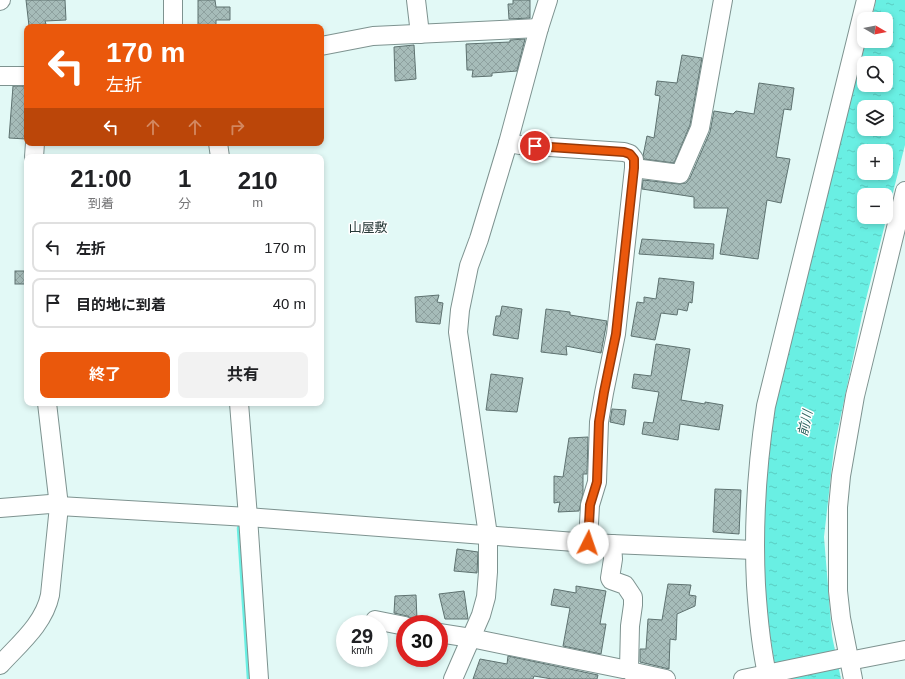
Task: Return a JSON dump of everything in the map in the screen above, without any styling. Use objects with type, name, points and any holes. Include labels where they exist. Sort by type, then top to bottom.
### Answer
[{"type":"street","points":[[173,0],[174,24]]},
{"type":"street","points":[[416,0],[420,34]]},
{"type":"street","points":[[453,679],[482,615],[486,597],[488,572],[488,535],[458,332],[460,310],[469,266],[479,239],[508,143],[548,0]]},
{"type":"street","points":[[634,168],[680,174],[700,128],[723,0]]},
{"type":"street","points":[[769,675],[764,660],[758,612],[754,550],[756,496],[761,434],[766,406],[866,0]]},
{"type":"street","points":[[324,45],[373,36],[539,28]]},
{"type":"street","points":[[0,76],[24,76]]},
{"type":"street","points":[[508,143],[624,152],[630,154],[634,159],[616,334],[599,422],[597,482],[590,505],[588,543]]},
{"type":"street","points":[[853,679],[846,659],[838,591],[838,507],[841,476],[855,396],[905,192]]},
{"type":"street","points":[[0,665],[36,626],[47,606],[59,506],[47,406]]},
{"type":"street","points":[[239,406],[259,679]]},
{"type":"street","points":[[0,508],[50,504],[59,506],[248,517],[588,543],[754,550]]},
{"type":"street","points":[[612,544],[610,578],[625,585],[632,597],[633,605],[630,626],[634,674]]},
{"type":"street","points":[[448,634],[623,669],[634,674],[666,679]]},
{"type":"street","points":[[742,679],[846,659],[905,650]]},
{"type":"water","name":"前川","points":[[876,0],[905,0],[905,145],[893,192],[893,188],[857,188],[857,224],[885,224],[863,311],[834,448],[824,537],[832,636],[841,679],[777,679],[766,608],[762,561],[762,515],[770,440],[776,400],[857,76],[857,92],[893,92],[893,56],[862,56],[864,48],[893,48],[893,12],[873,12]]},
{"type":"building","points":[[26,0],[65,0],[66,20],[45,21],[46,24],[29,24]]},
{"type":"building","points":[[198,0],[215,0],[216,7],[230,7],[230,20],[216,20],[216,24],[198,24]]},
{"type":"building","points":[[513,0],[530,0],[530,18],[509,19],[508,4],[513,4]]},
{"type":"building","points":[[525,39],[517,71],[492,73],[492,76],[472,77],[473,70],[467,70],[466,44],[510,42],[510,40]]},
{"type":"building","points":[[414,45],[416,79],[395,81],[394,47]]},
{"type":"building","points":[[682,55],[702,58],[690,125],[674,163],[644,159],[643,156],[647,136],[654,138],[660,96],[655,95],[657,81],[677,83]]},
{"type":"building","points":[[759,83],[794,88],[791,110],[784,109],[776,157],[790,159],[781,203],[767,200],[758,259],[720,254],[728,208],[694,208],[694,197],[642,189],[643,180],[679,184],[686,183],[690,178],[710,132],[714,111],[733,114],[736,111],[754,114]]},
{"type":"building","points":[[13,86],[24,86],[24,139],[9,138]]},
{"type":"building","points":[[642,239],[714,244],[713,259],[639,254]]},
{"type":"building","points":[[15,271],[24,271],[24,284],[15,284]]},
{"type":"building","points":[[659,278],[694,282],[692,303],[689,302],[687,311],[678,309],[677,315],[661,313],[655,340],[631,336],[637,302],[644,303],[644,297],[656,299]]},
{"type":"building","points":[[439,295],[437,302],[443,303],[440,324],[416,322],[415,297]]},
{"type":"building","points":[[502,306],[522,309],[518,339],[493,335],[496,316],[500,316]]},
{"type":"building","points":[[546,309],[570,312],[570,315],[607,321],[601,353],[566,346],[567,355],[541,352]]},
{"type":"building","points":[[656,344],[690,349],[681,400],[723,405],[719,430],[680,424],[678,440],[642,434],[644,422],[653,423],[659,392],[632,388],[634,374],[651,376]]},
{"type":"building","points":[[491,374],[523,378],[517,412],[486,410]]},
{"type":"building","points":[[612,409],[626,410],[624,425],[610,422]]},
{"type":"building","points":[[588,437],[587,474],[583,474],[583,493],[579,511],[558,512],[560,502],[554,503],[554,476],[563,477],[569,438]]},
{"type":"building","points":[[715,489],[741,490],[739,534],[713,532]]},
{"type":"building","points":[[457,549],[478,552],[477,573],[454,571]]},
{"type":"building","points":[[668,584],[691,585],[689,595],[696,596],[695,606],[677,614],[676,640],[670,639],[669,669],[640,662],[640,649],[646,649],[648,619],[662,620]]},
{"type":"building","points":[[576,586],[606,591],[600,624],[606,624],[601,654],[563,646],[570,608],[551,605],[554,589],[576,593]]},
{"type":"building","points":[[464,591],[468,619],[448,619],[448,615],[444,615],[439,594]]},
{"type":"building","points":[[416,595],[417,615],[403,615],[394,613],[395,596]]},
{"type":"building","points":[[508,656],[598,675],[597,679],[552,679],[534,676],[533,679],[473,679],[480,659],[507,664]]},
{"type":"waterway","points":[[239,528],[249,679]]},
{"type":"district","name":"山屋敷","points":[[368,227]]},
{"type":"route","points":[[535,146],[624,152],[630,154],[634,159],[633,183],[618,319],[599,422],[597,482],[590,505],[588,543]]}]
